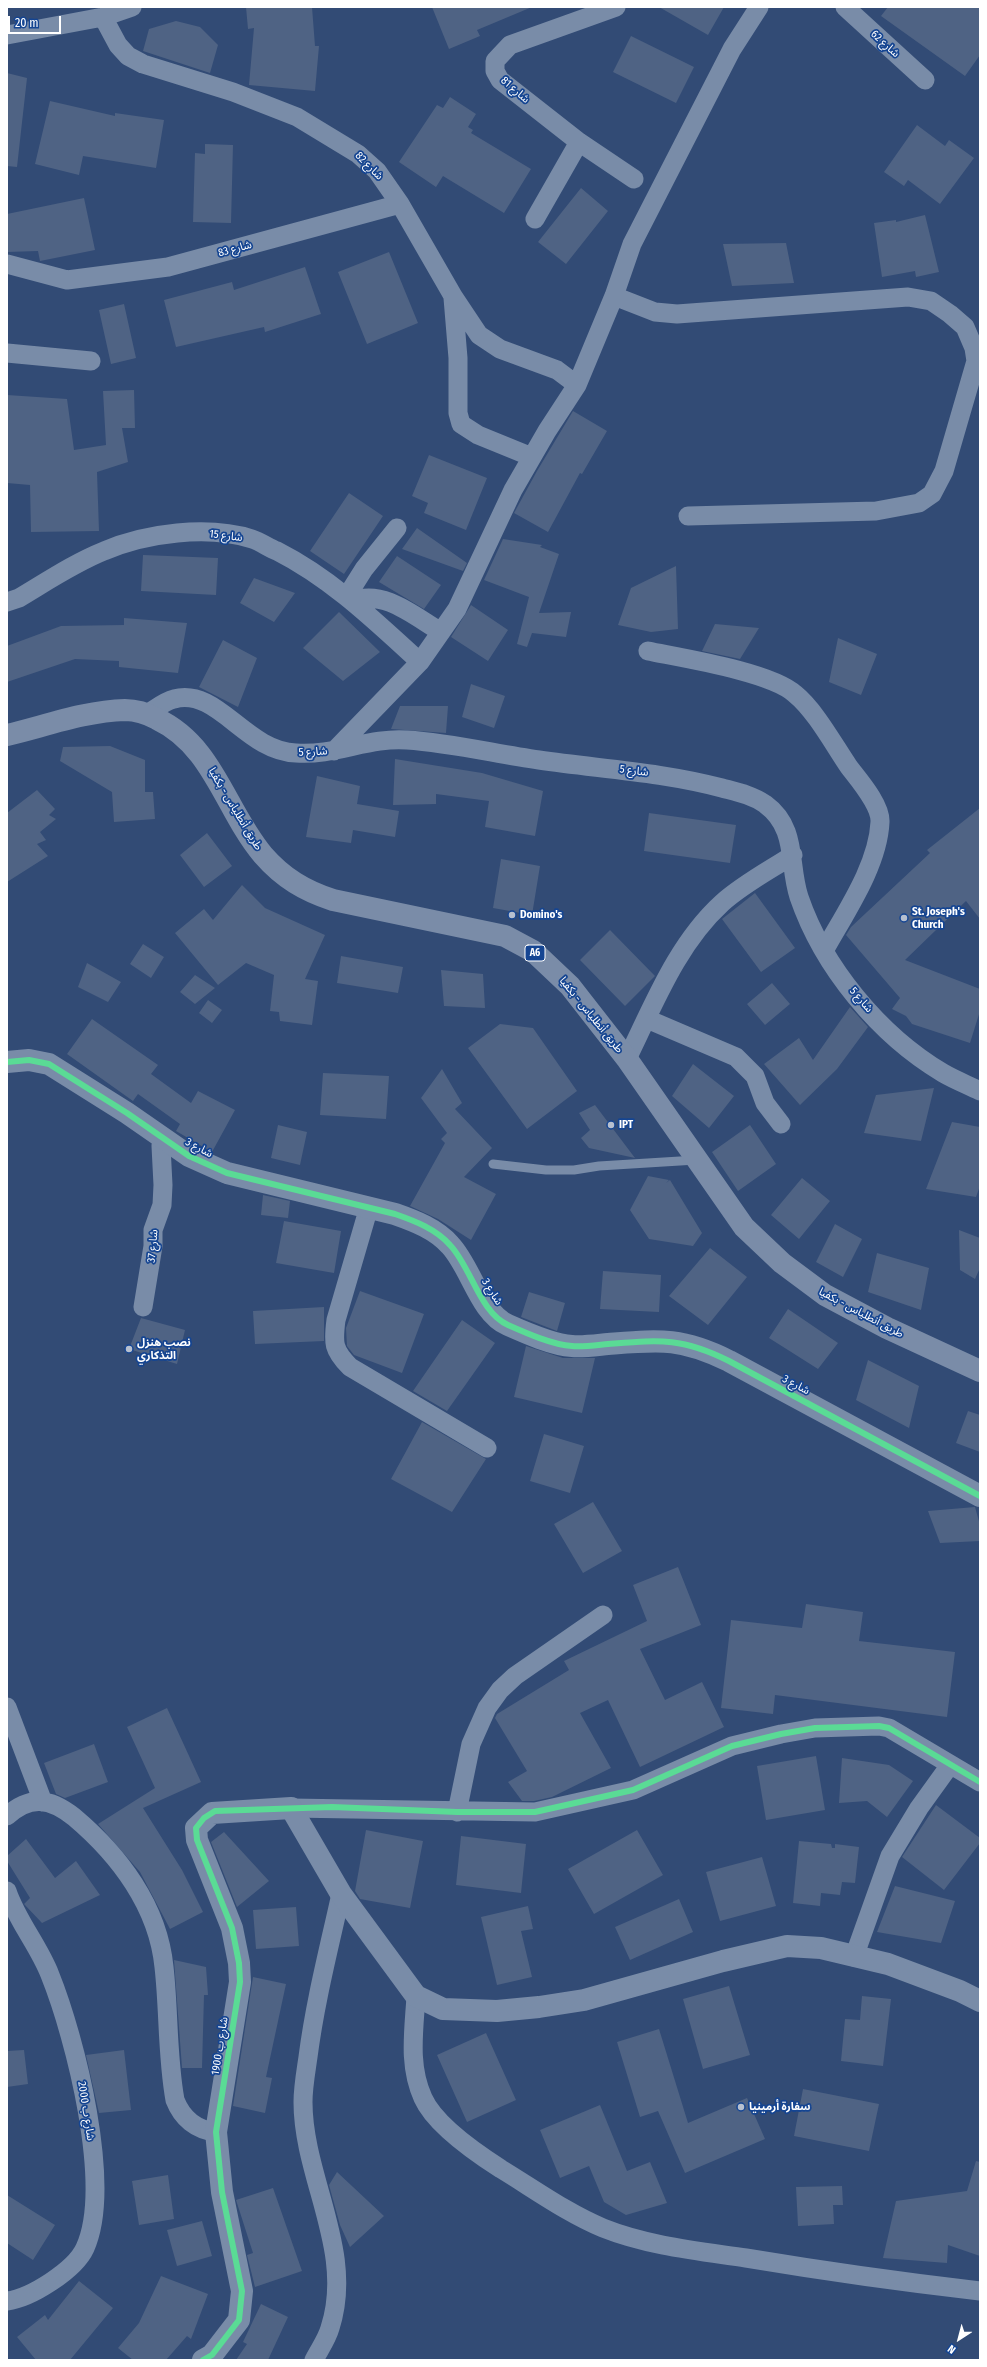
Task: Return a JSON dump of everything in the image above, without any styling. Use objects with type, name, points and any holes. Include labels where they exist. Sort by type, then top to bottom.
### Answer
[{"type":"highway","name":"طريق أنطلياس - بكفيا","points":[[7,735],[95,714],[126,710],[147,714],[170,725],[192,743],[214,772],[263,854],[287,879],[309,892],[333,900],[505,936],[533,951],[570,986],[627,1058],[744,1227],[782,1263],[825,1295],[887,1328],[980,1371]]},
{"type":"street","name":"شارع 81","points":[[616,7],[510,45],[495,61],[495,71],[500,80],[579,142],[634,179]]},
{"type":"street","points":[[334,751],[420,662],[457,609],[513,490],[577,385],[614,296],[632,244],[732,49],[759,7]]},
{"type":"street","name":"شارع 62","points":[[845,7],[925,80]]},
{"type":"street","points":[[7,35],[103,16],[127,8]]},
{"type":"street","name":"شارع 82","points":[[103,16],[118,45],[128,56],[143,64],[254,100],[297,117],[358,154],[377,171],[400,204],[453,296],[474,329],[484,340],[500,349],[557,370],[577,385]]},
{"type":"street","points":[[535,219],[579,142]]},
{"type":"street","name":"شارع 83","points":[[7,264],[67,280],[168,267],[400,204]]},
{"type":"street","points":[[453,296],[458,358],[458,413],[461,424],[478,435],[532,458]]},
{"type":"street","points":[[614,296],[655,312],[677,314],[908,297],[931,301],[950,314],[965,327],[974,348],[976,361],[971,382],[944,471],[932,494],[919,503],[876,511],[688,516]]},
{"type":"street","points":[[7,353],[91,361]]},
{"type":"street","points":[[350,599],[364,569],[397,528]]},
{"type":"street","name":"شارع 15","points":[[7,602],[19,598],[103,551],[155,535],[180,532],[218,534],[253,539],[290,558],[350,599],[420,662]]},
{"type":"street","points":[[350,599],[371,596],[386,600],[441,632]]},
{"type":"street","points":[[648,651],[749,674],[785,687],[804,702],[873,800],[880,819],[879,835],[874,854],[856,893],[824,951]]},
{"type":"street","name":"شارع 5","points":[[147,714],[172,699],[188,696],[200,698],[218,709],[255,739],[271,748],[295,754],[334,751],[390,741],[407,740],[475,748],[539,760],[686,778],[747,795],[765,804],[778,816],[789,838],[799,897],[824,951],[858,997],[895,1036],[915,1054],[944,1073],[980,1091]]},
{"type":"street","points":[[627,1058],[646,1019],[688,942],[710,914],[729,898],[793,855]]},
{"type":"street","points":[[646,1019],[736,1057],[755,1076],[765,1102],[781,1124]]},
{"type":"street","name":"شارع 3","points":[[7,1062],[29,1060],[49,1064],[189,1156],[227,1173],[369,1207],[419,1223],[450,1244],[466,1265],[482,1298],[494,1314],[506,1324],[571,1346],[659,1340],[699,1347],[750,1372],[980,1496]]},
{"type":"street","name":"شارع 37","points":[[143,1307],[152,1261],[153,1230],[162,1205],[163,1184],[160,1146],[165,1139]]},
{"type":"street","points":[[369,1207],[336,1320],[334,1338],[336,1352],[350,1367],[487,1448]]},
{"type":"street","points":[[457,1812],[471,1744],[487,1708],[500,1690],[515,1676],[603,1615]]},
{"type":"street","points":[[7,1707],[43,1802]]},
{"type":"street","points":[[980,1782],[890,1728],[879,1726],[816,1728],[732,1746],[626,1792],[535,1812],[457,1812],[332,1807],[291,1808],[341,1894],[416,1996],[443,2009],[465,2011],[539,2007],[584,2000],[730,1959],[787,1946],[821,1948],[888,1964],[960,1991],[980,2002]]},
{"type":"street","points":[[854,1957],[890,1856],[919,1808],[950,1765]]},
{"type":"street","points":[[7,1816],[26,1802],[43,1802],[65,1810],[96,1836],[127,1872],[147,1907],[160,1941],[164,1966],[175,2100],[181,2113],[190,2122],[200,2129],[216,2132]]},
{"type":"street","name":"شارع ب 1900","points":[[204,2360],[212,2355],[239,2320],[242,2291],[222,2192],[216,2132],[239,1994],[239,1963],[232,1928],[198,1845],[196,1828],[204,1818],[216,1811],[291,1808]]},
{"type":"street","name":"شارع ب 2000","points":[[7,1891],[50,1974],[64,2017],[80,2076],[91,2143],[95,2192],[91,2229],[84,2249],[56,2278],[21,2299],[7,2301]]},
{"type":"street","points":[[314,2360],[330,2328],[334,2308],[334,2249],[312,2161],[305,2126],[303,2101],[312,2030],[341,1894]]},
{"type":"street","points":[[416,1996],[412,2060],[416,2083],[424,2100],[434,2115],[487,2160],[580,2218],[605,2229],[636,2238],[694,2250],[888,2281],[980,2291]]},
{"type":"lane","points":[[494,1164],[546,1170],[574,1170],[598,1166],[697,1160]]},
{"type":"building","points":[[246,7],[312,7],[315,46],[319,46],[315,91],[249,85],[254,28],[248,29]]},
{"type":"building","points":[[432,7],[532,7],[477,30],[480,36],[449,49]]},
{"type":"building","points":[[659,7],[724,7],[708,35]]},
{"type":"building","points":[[888,7],[980,7],[980,55],[965,76],[881,16]]},
{"type":"building","points":[[176,21],[200,27],[218,45],[210,73],[143,51],[149,29]]},
{"type":"building","points":[[631,36],[694,67],[676,103],[613,72]]},
{"type":"building","points":[[7,73],[27,78],[17,167],[7,166]]},
{"type":"building","points":[[450,97],[476,114],[468,127],[473,130],[471,133],[531,169],[504,213],[443,176],[436,187],[399,162],[437,105],[443,108]]},
{"type":"building","points":[[50,101],[115,116],[115,113],[164,120],[156,168],[83,156],[79,175],[35,164]]},
{"type":"building","points":[[917,125],[945,146],[949,140],[974,158],[940,204],[908,180],[904,186],[884,172]]},
{"type":"building","points":[[205,144],[233,145],[231,223],[193,222],[195,153],[205,154]]},
{"type":"building","points":[[581,188],[608,211],[566,264],[538,242]]},
{"type":"building","points":[[84,198],[95,250],[40,261],[38,251],[7,252],[7,214]]},
{"type":"building","points":[[925,215],[939,272],[916,277],[915,271],[882,277],[874,223],[896,220],[896,222]]},
{"type":"building","points":[[786,243],[794,283],[732,286],[723,244]]},
{"type":"building","points":[[389,252],[418,323],[367,344],[338,272]]},
{"type":"building","points":[[305,267],[321,314],[265,332],[264,327],[176,347],[164,300],[232,282],[234,290]]},
{"type":"building","points":[[124,304],[136,358],[111,364],[99,310]]},
{"type":"building","points":[[134,390],[135,428],[122,428],[128,462],[97,472],[99,531],[31,532],[30,485],[7,483],[7,395],[67,399],[74,450],[106,445],[103,391]]},
{"type":"building","points":[[573,411],[607,431],[582,474],[580,473],[548,532],[514,513]]},
{"type":"building","points":[[429,455],[487,478],[466,530],[424,513],[428,503],[412,496]]},
{"type":"building","points":[[349,493],[383,516],[344,574],[310,551]]},
{"type":"building","points":[[417,528],[467,563],[463,571],[402,549]]},
{"type":"building","points":[[503,539],[542,545],[540,547],[559,554],[539,613],[571,612],[566,637],[532,633],[527,647],[517,644],[529,597],[484,580]]},
{"type":"building","points":[[143,555],[218,558],[216,595],[141,591]]},
{"type":"building","points":[[397,556],[441,585],[424,609],[379,582]]},
{"type":"building","points":[[676,566],[678,629],[651,632],[618,625],[631,588]]},
{"type":"building","points":[[254,578],[295,593],[274,622],[240,603]]},
{"type":"building","points":[[471,605],[508,630],[488,661],[451,637]]},
{"type":"building","points":[[339,612],[380,652],[343,681],[303,648]]},
{"type":"building","points":[[124,618],[187,623],[178,673],[119,667],[119,661],[75,659],[7,682],[7,646],[61,626],[124,625]]},
{"type":"building","points":[[715,624],[759,628],[740,659],[702,651]]},
{"type":"building","points":[[838,638],[877,654],[861,695],[829,682]]},
{"type":"building","points":[[223,640],[257,658],[238,707],[199,687]]},
{"type":"building","points":[[471,684],[505,696],[494,728],[462,717]]},
{"type":"building","points":[[400,706],[448,706],[446,733],[391,729]]},
{"type":"building","points":[[110,746],[145,760],[145,792],[153,792],[155,819],[114,822],[112,792],[60,761],[63,747]]},
{"type":"building","points":[[395,759],[482,773],[543,791],[535,836],[485,827],[489,801],[436,794],[436,804],[393,805]]},
{"type":"building","points":[[317,776],[360,786],[357,804],[399,811],[395,837],[353,830],[351,843],[306,837]]},
{"type":"building","points":[[37,790],[55,809],[49,815],[56,819],[40,832],[46,840],[37,844],[48,856],[7,882],[7,813]]},
{"type":"building","points":[[980,808],[980,919],[966,901],[905,960],[980,989],[980,1011],[970,1043],[912,1024],[906,1016],[892,1009],[900,998],[846,935],[851,927],[930,853],[927,850]]},
{"type":"building","points":[[649,813],[736,825],[730,863],[644,851]]},
{"type":"building","points":[[207,833],[232,866],[204,887],[180,855]]},
{"type":"building","points":[[501,859],[540,866],[532,915],[493,908]]},
{"type":"building","points":[[242,885],[265,908],[325,935],[305,979],[318,981],[312,1025],[280,1021],[279,1012],[270,1011],[274,975],[246,963],[218,985],[175,933],[204,909],[213,920]]},
{"type":"building","points":[[755,893],[795,948],[761,972],[722,919]]},
{"type":"building","points":[[610,930],[655,976],[625,1006],[580,960]]},
{"type":"building","points":[[143,944],[164,957],[151,978],[130,964]]},
{"type":"building","points":[[341,956],[403,967],[398,993],[337,983]]},
{"type":"building","points":[[87,963],[121,982],[108,1002],[78,987]]},
{"type":"building","points":[[441,970],[483,974],[485,1008],[444,1006]]},
{"type":"building","points":[[195,975],[215,988],[195,1004],[180,992]]},
{"type":"building","points":[[772,983],[790,1004],[765,1025],[747,1004]]},
{"type":"building","points":[[208,1000],[222,1010],[212,1023],[199,1013]]},
{"type":"building","points":[[850,1007],[868,1027],[837,1069],[800,1105],[764,1064],[799,1038],[813,1060]]},
{"type":"building","points":[[92,1019],[158,1065],[151,1074],[191,1103],[198,1091],[235,1110],[212,1152],[176,1131],[180,1124],[138,1094],[133,1101],[67,1054]]},
{"type":"building","points":[[500,1024],[533,1028],[577,1091],[527,1129],[468,1048]]},
{"type":"building","points":[[693,1064],[734,1096],[709,1128],[672,1096]]},
{"type":"building","points":[[442,1069],[462,1103],[455,1109],[492,1148],[464,1177],[496,1194],[471,1240],[438,1219],[410,1206],[445,1143],[441,1139],[447,1133],[421,1098]]},
{"type":"building","points":[[323,1073],[389,1076],[386,1119],[320,1115]]},
{"type":"building","points":[[934,1088],[921,1141],[864,1133],[876,1095]]},
{"type":"building","points":[[595,1105],[635,1158],[589,1148],[581,1138],[590,1130],[579,1113]]},
{"type":"building","points":[[952,1122],[980,1127],[980,1186],[976,1197],[926,1189]]},
{"type":"building","points":[[278,1125],[307,1132],[300,1165],[271,1158]]},
{"type":"building","points":[[750,1125],[776,1164],[738,1191],[712,1152]]},
{"type":"building","points":[[648,1176],[669,1180],[666,1183],[670,1180],[702,1233],[693,1246],[649,1239],[630,1210]]},
{"type":"building","points":[[802,1178],[830,1201],[799,1239],[771,1215]]},
{"type":"building","points":[[263,1195],[290,1201],[288,1218],[261,1215]]},
{"type":"building","points":[[284,1221],[341,1231],[334,1273],[276,1263]]},
{"type":"building","points":[[835,1224],[862,1239],[843,1277],[816,1262]]},
{"type":"building","points":[[959,1230],[980,1238],[980,1268],[975,1279],[960,1270]]},
{"type":"building","points":[[710,1248],[747,1277],[708,1325],[669,1296]]},
{"type":"building","points":[[877,1253],[929,1268],[921,1310],[868,1292]]},
{"type":"building","points":[[603,1271],[661,1275],[659,1312],[600,1309]]},
{"type":"building","points":[[360,1291],[424,1314],[402,1373],[354,1355],[347,1346],[346,1328]]},
{"type":"building","points":[[529,1292],[565,1303],[557,1331],[521,1317]]},
{"type":"building","points":[[324,1307],[324,1341],[255,1344],[253,1311]]},
{"type":"building","points":[[788,1309],[838,1343],[818,1369],[769,1338]]},
{"type":"building","points":[[141,1318],[185,1330],[177,1364],[129,1349]]},
{"type":"building","points":[[462,1320],[495,1343],[447,1411],[413,1391]]},
{"type":"building","points":[[526,1346],[563,1358],[595,1358],[582,1413],[514,1397]]},
{"type":"building","points":[[868,1360],[919,1386],[909,1428],[856,1400]]},
{"type":"building","points":[[968,1411],[980,1415],[980,1452],[956,1443]]},
{"type":"building","points":[[422,1422],[486,1459],[452,1512],[391,1479]]},
{"type":"building","points":[[544,1434],[584,1446],[570,1493],[530,1481]]},
{"type":"building","points":[[593,1502],[622,1551],[583,1573],[554,1524]]},
{"type":"building","points":[[975,1507],[980,1525],[980,1541],[940,1543],[928,1511]]},
{"type":"building","points":[[678,1567],[701,1625],[640,1649],[665,1700],[702,1682],[724,1727],[640,1767],[608,1700],[580,1713],[611,1768],[552,1797],[534,1801],[522,1801],[508,1782],[527,1771],[495,1718],[497,1714],[569,1670],[564,1661],[647,1621],[633,1585]]},
{"type":"building","points":[[806,1604],[863,1612],[859,1641],[955,1652],[947,1717],[775,1695],[773,1714],[721,1708],[731,1620],[802,1628]]},
{"type":"building","points":[[167,1708],[201,1782],[143,1808],[182,1870],[203,1912],[170,1929],[140,1872],[98,1824],[155,1788],[127,1727]]},
{"type":"building","points":[[94,1744],[108,1782],[65,1798],[56,1794],[44,1763]]},
{"type":"building","points":[[816,1756],[825,1810],[766,1820],[757,1766]]},
{"type":"building","points":[[842,1758],[889,1765],[913,1781],[887,1817],[867,1801],[839,1803]]},
{"type":"building","points":[[936,1805],[980,1838],[980,1843],[944,1890],[902,1857]]},
{"type":"building","points":[[366,1830],[423,1841],[410,1908],[360,1899],[355,1891]]},
{"type":"building","points":[[637,1830],[663,1875],[594,1914],[568,1869]]},
{"type":"building","points":[[224,1832],[269,1881],[237,1907],[211,1842]]},
{"type":"building","points":[[461,1836],[526,1844],[521,1893],[456,1885]]},
{"type":"building","points":[[26,1839],[55,1878],[76,1861],[100,1895],[42,1923],[24,1904],[30,1898],[7,1861],[7,1856]]},
{"type":"building","points":[[799,1841],[831,1844],[832,1848],[835,1848],[835,1844],[859,1847],[855,1883],[842,1882],[840,1895],[821,1893],[820,1906],[793,1903]]},
{"type":"building","points":[[762,1857],[776,1906],[720,1921],[706,1872]]},
{"type":"building","points":[[895,1886],[955,1901],[941,1943],[877,1932]]},
{"type":"building","points":[[679,1899],[693,1932],[630,1960],[615,1927]]},
{"type":"building","points":[[528,1906],[533,1929],[521,1931],[532,1977],[497,1985],[481,1917]]},
{"type":"building","points":[[296,1907],[299,1946],[256,1949],[253,1910]]},
{"type":"building","points":[[174,1960],[206,1967],[208,1995],[204,1995],[202,2068],[182,2068]]},
{"type":"building","points":[[253,1977],[286,1984],[266,2077],[272,2078],[265,2113],[233,2106]]},
{"type":"building","points":[[729,1986],[750,2055],[703,2069],[683,1999]]},
{"type":"building","points":[[862,1996],[891,1999],[883,2066],[841,2061],[845,2019],[860,2020]]},
{"type":"building","points":[[659,2029],[688,2123],[747,2098],[765,2139],[685,2173],[658,2111],[640,2117],[617,2042]]},
{"type":"building","points":[[486,2033],[516,2100],[467,2122],[437,2055]]},
{"type":"building","points":[[24,2050],[28,2084],[7,2087],[7,2051]]},
{"type":"building","points":[[124,2050],[131,2110],[99,2113],[86,2055]]},
{"type":"building","points":[[803,2089],[879,2104],[869,2151],[794,2136]]},
{"type":"building","points":[[600,2105],[627,2171],[650,2162],[667,2203],[626,2215],[604,2202],[589,2166],[560,2178],[540,2130]]},
{"type":"building","points":[[976,2161],[980,2162],[980,2256],[948,2245],[947,2263],[883,2258],[896,2201],[967,2191]]},
{"type":"building","points":[[337,2172],[384,2216],[350,2247],[340,2225],[329,2185]]},
{"type":"building","points":[[168,2175],[174,2219],[139,2225],[132,2181]]},
{"type":"building","points":[[842,2186],[843,2205],[833,2205],[834,2224],[798,2226],[796,2187]]},
{"type":"building","points":[[273,2188],[302,2271],[255,2287],[247,2255],[253,2253],[236,2200]]},
{"type":"building","points":[[7,2195],[55,2225],[33,2260],[7,2243]]},
{"type":"building","points":[[202,2221],[212,2256],[177,2266],[167,2230]]},
{"type":"building","points":[[161,2276],[208,2294],[191,2339],[187,2336],[166,2360],[133,2360],[118,2348],[139,2323]]},
{"type":"building","points":[[79,2281],[113,2308],[70,2360],[36,2360],[17,2337],[45,2315],[48,2320]]},
{"type":"building","points":[[261,2304],[288,2317],[268,2360],[236,2360],[247,2344],[243,2342]]},
{"type":"cycle path","points":[[7,1062],[29,1060],[49,1064],[127,1113],[189,1156],[227,1173],[395,1214],[425,1226],[438,1234],[450,1245],[464,1265],[490,1311],[498,1319],[508,1325],[540,1338],[565,1345],[585,1346],[656,1341],[683,1344],[712,1353],[980,1496]]},
{"type":"cycle path","points":[[203,2360],[212,2355],[239,2320],[242,2291],[222,2192],[216,2132],[240,1982],[239,1963],[232,1928],[197,1840],[196,1828],[204,1818],[215,1811],[332,1807],[457,1812],[535,1812],[633,1790],[732,1746],[781,1734],[815,1728],[879,1726],[889,1728],[980,1782]]},
{"type":"place","name":"Domino's","points":[[512,915]]},
{"type":"place","name":"St. Joseph's Church","points":[[904,918]]},
{"type":"place","name":"IPT","points":[[611,1125]]},
{"type":"place","name":"نصب هنزل التذكاري","points":[[129,1349]]},
{"type":"place","name":"سفارة أرمينيا","points":[[741,2107]]}]
